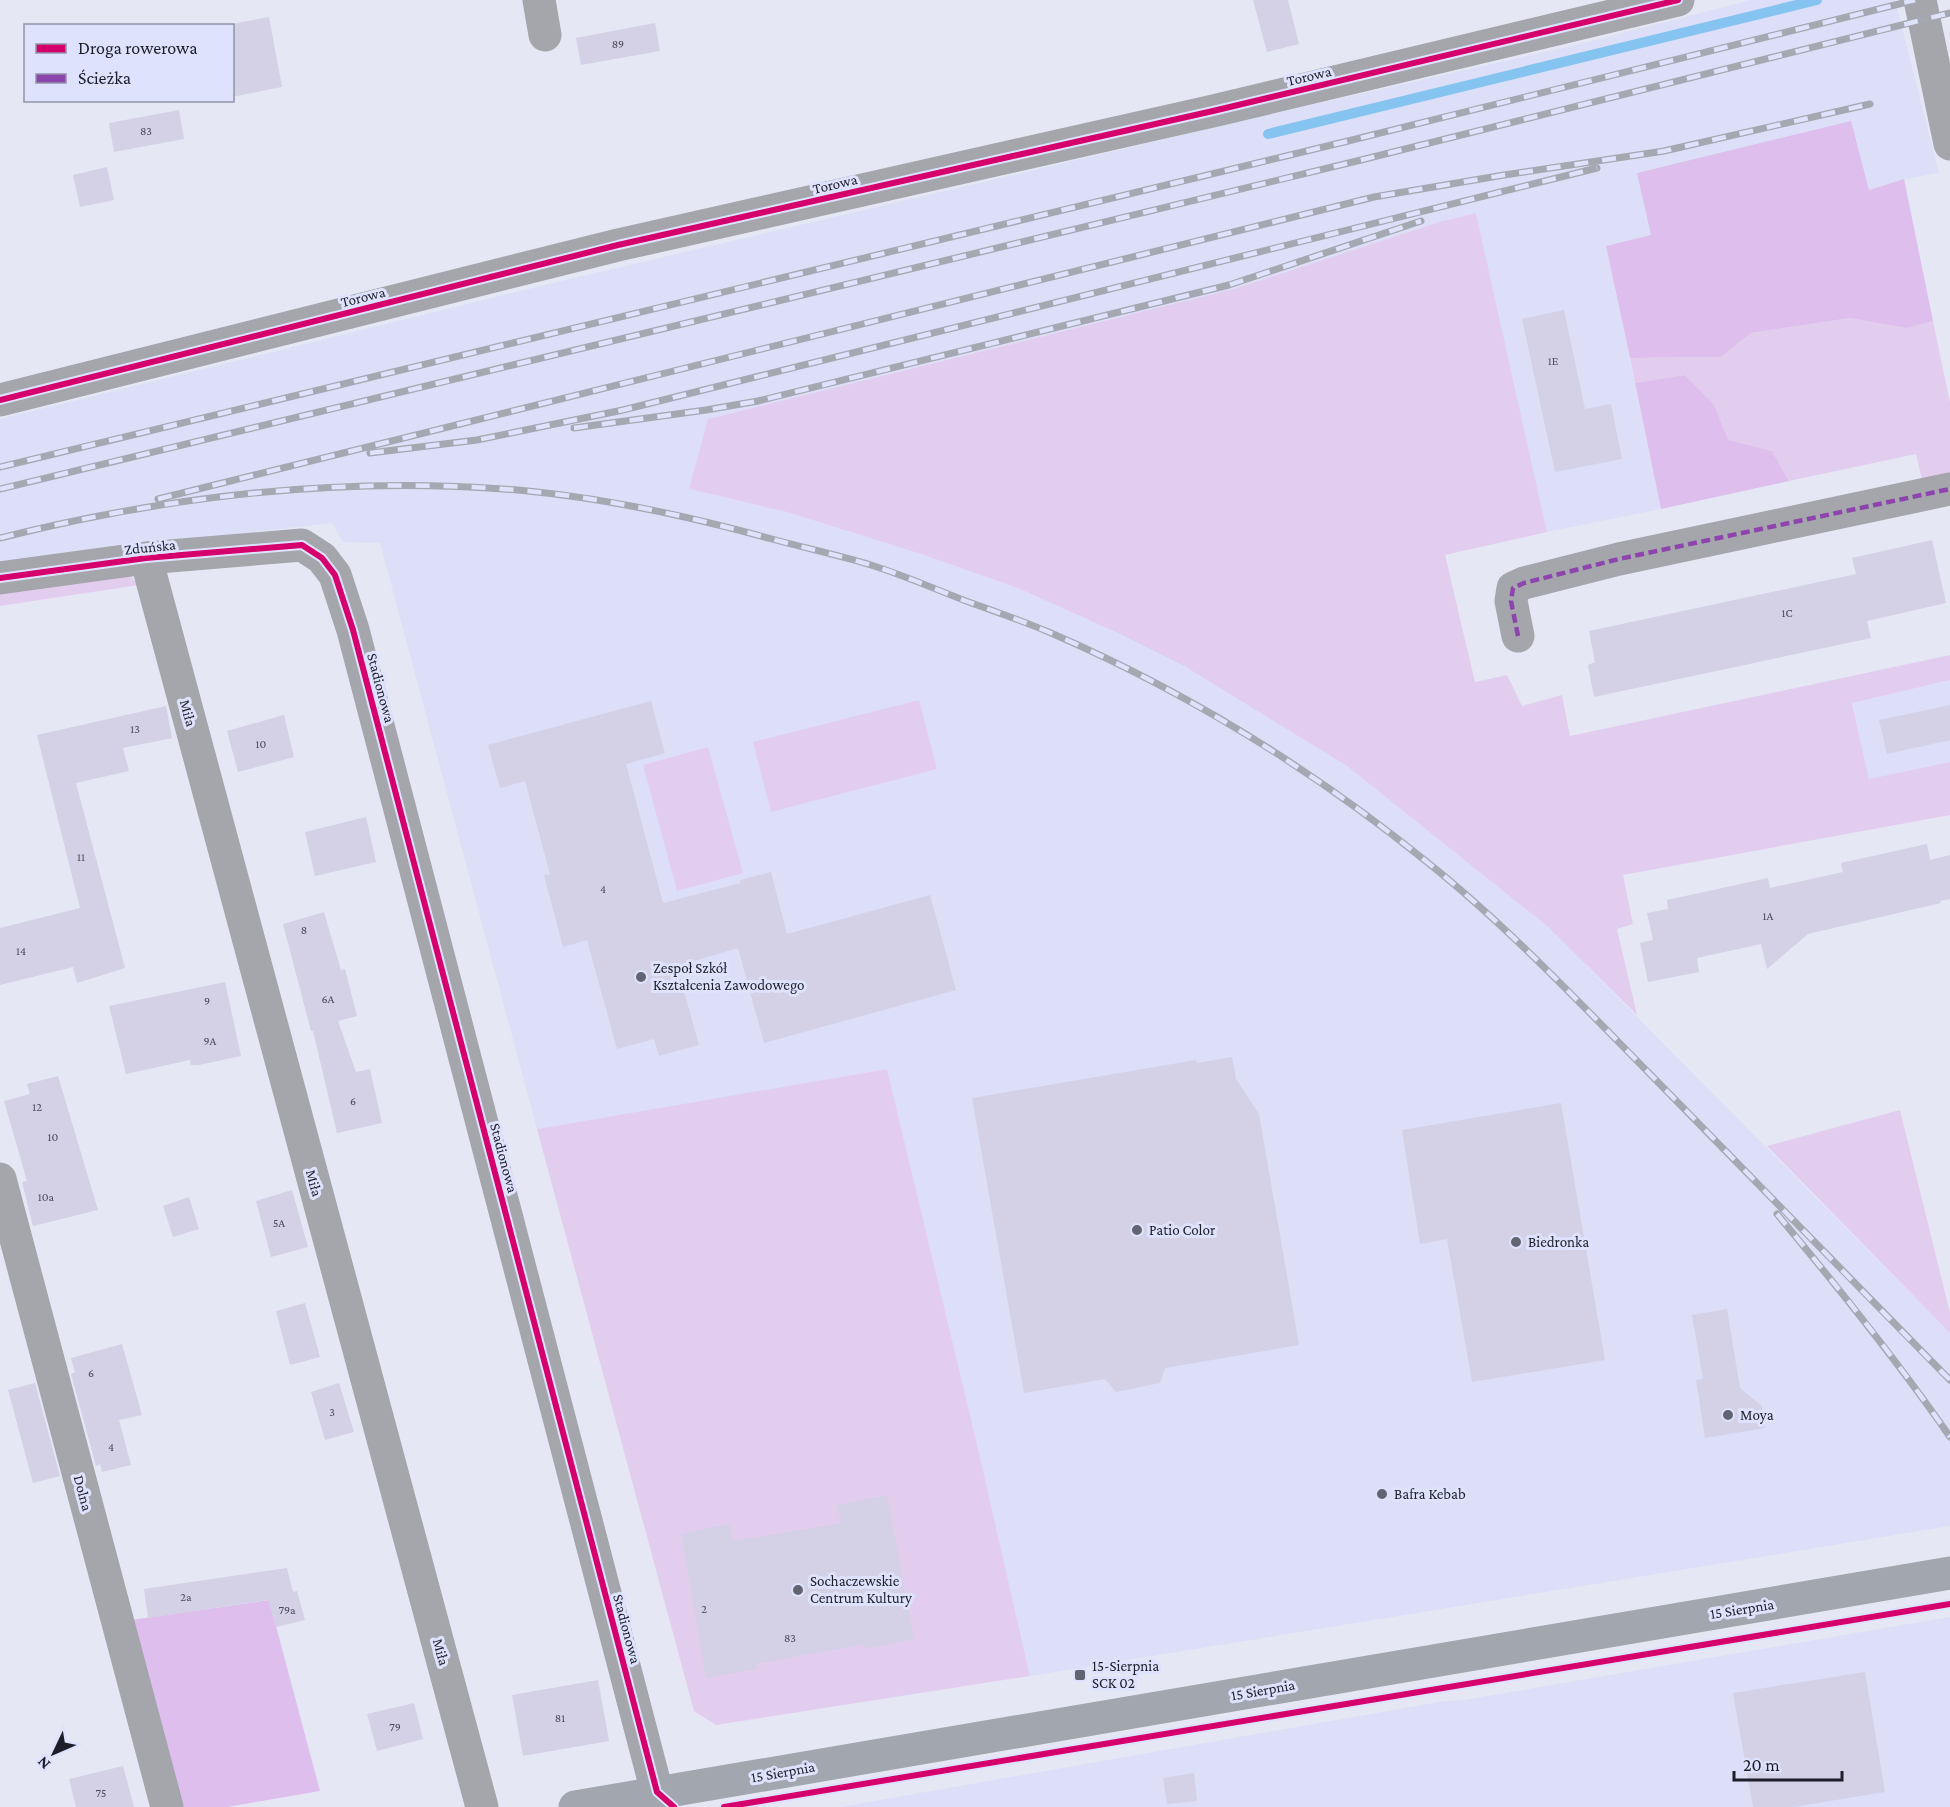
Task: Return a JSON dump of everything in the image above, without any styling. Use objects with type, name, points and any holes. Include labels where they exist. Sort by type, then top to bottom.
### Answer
[{"type":"main road","name":"15 Sierpnia","points":[[575,1807],[1950,1573]]},
{"type":"street","points":[[539,0],[545,35]]},
{"type":"street","name":"Torowa","points":[[0,400],[618,245],[1213,111],[1678,0]]},
{"type":"street","points":[[1920,0],[1950,144]]},
{"type":"street","points":[[1518,636],[1511,601],[1513,588],[1524,583],[1630,557],[1950,489]]},
{"type":"street","name":"Zduńska","points":[[0,578],[146,558],[302,545]]},
{"type":"street","name":"Stadionowa","points":[[302,545],[322,558],[335,575],[349,613],[657,1792]]},
{"type":"street","name":"Miła","points":[[146,558],[482,1807]]},
{"type":"street","name":"Dolna","points":[[0,1179],[167,1807]]},
{"type":"shaded area","points":[[1751,0],[1895,0],[1939,173],[1904,179],[1869,190],[1850,121],[1651,235],[1606,246],[1661,509],[1547,532],[1476,213],[1439,222],[1234,289],[690,489],[787,512],[921,554],[1020,589],[1186,666],[1347,766],[1547,926],[1950,1333],[1950,1526],[1030,1676],[887,1069],[537,1129],[380,543],[343,542],[332,523],[0,563],[0,419],[549,284],[1580,44]]},
{"type":"shaded area","points":[[1851,121],[1869,190],[1904,179],[1933,321],[1907,328],[1850,318],[1751,333],[1721,357],[1630,358],[1606,246],[1651,235],[1637,173]]},
{"type":"shaded area","points":[[1476,213],[1547,532],[1445,555],[1475,682],[1507,675],[1522,706],[1562,695],[1570,736],[1950,655],[1950,680],[1852,703],[1869,779],[1950,762],[1950,815],[1623,875],[1633,924],[1617,929],[1637,1015],[1547,926],[1347,766],[1186,667],[1118,633],[1020,589],[921,554],[787,512],[689,489],[708,419],[1234,289],[1439,222]]},
{"type":"shaded area","points":[[1850,318],[1907,327],[1933,321],[1950,403],[1950,473],[1922,479],[1916,454],[1789,481],[1772,451],[1728,441],[1714,406],[1685,375],[1635,383],[1630,358],[1721,357],[1751,333]]},
{"type":"shaded area","points":[[1685,375],[1714,405],[1728,440],[1772,451],[1789,481],[1661,509],[1635,383]]},
{"type":"shaded area","points":[[129,575],[139,585],[0,606],[0,592]]},
{"type":"shaded area","points":[[1950,680],[1950,762],[1869,779],[1852,702]]},
{"type":"shaded area","points":[[919,700],[937,769],[771,812],[753,742]]},
{"type":"shaded area","points":[[708,747],[743,873],[677,891],[643,765]]},
{"type":"shaded area","points":[[887,1069],[1030,1676],[716,1725],[694,1711],[537,1129]]},
{"type":"shaded area","points":[[1900,1110],[1950,1313],[1950,1333],[1767,1146]]},
{"type":"shaded area","points":[[269,1600],[320,1791],[227,1807],[183,1807],[131,1620]]},
{"type":"shaded area","points":[[1950,1617],[1950,1807],[840,1807],[1445,1701],[1464,1700]]},
{"type":"building","points":[[1253,0],[1288,0],[1299,44],[1267,52]]},
{"type":"building","points":[[269,17],[282,87],[234,97],[234,24],[232,24]]},
{"type":"building","points":[[655,23],[660,51],[581,65],[576,38]]},
{"type":"building","points":[[179,110],[184,139],[114,152],[109,123]]},
{"type":"building","points":[[107,167],[114,200],[80,207],[73,175]]},
{"type":"building","points":[[1564,310],[1585,409],[1611,404],[1622,459],[1555,472],[1522,319]]},
{"type":"building","points":[[1932,540],[1946,603],[1867,621],[1871,638],[1594,697],[1588,665],[1595,662],[1589,631],[1856,574],[1852,558]]},
{"type":"building","points":[[651,701],[665,753],[626,764],[663,903],[741,883],[740,880],[771,872],[787,934],[930,895],[956,990],[764,1043],[738,948],[677,966],[699,1045],[659,1056],[654,1039],[617,1049],[587,940],[563,947],[544,875],[550,874],[525,781],[500,788],[488,745]]},
{"type":"building","points":[[1950,705],[1950,740],[1887,754],[1879,720]]},
{"type":"building","points":[[166,706],[172,738],[123,748],[129,771],[76,783],[125,968],[77,983],[73,967],[0,985],[0,928],[80,908],[37,735]]},
{"type":"building","points":[[284,715],[294,757],[238,772],[227,731]]},
{"type":"building","points":[[366,817],[376,862],[315,876],[305,832]]},
{"type":"building","points":[[1927,844],[1930,860],[1950,855],[1950,899],[1808,934],[1767,969],[1761,944],[1697,958],[1699,972],[1648,982],[1640,943],[1653,940],[1647,913],[1668,909],[1667,900],[1768,878],[1770,888],[1843,872],[1841,863]]},
{"type":"building","points":[[324,912],[341,970],[345,969],[357,1016],[338,1021],[356,1072],[370,1069],[382,1123],[337,1133],[313,1031],[311,1031],[283,924]]},
{"type":"building","points":[[225,982],[241,1056],[199,1065],[191,1065],[190,1060],[126,1074],[109,1006]]},
{"type":"building","name":"Patio Color","points":[[1232,1057],[1236,1079],[1259,1114],[1299,1345],[1165,1368],[1160,1383],[1116,1392],[1105,1379],[1024,1393],[972,1098],[1196,1060],[1197,1063]]},
{"type":"building","points":[[58,1076],[98,1210],[33,1226],[22,1182],[27,1181],[4,1101],[30,1094],[27,1084]]},
{"type":"building","name":"Biedronka","points":[[1561,1103],[1605,1360],[1472,1382],[1447,1239],[1420,1244],[1402,1130]]},
{"type":"building","points":[[292,1190],[308,1247],[271,1257],[256,1201]]},
{"type":"building","points":[[189,1197],[199,1229],[173,1237],[163,1206]]},
{"type":"building","points":[[305,1303],[320,1357],[290,1365],[276,1311]]},
{"type":"building","points":[[1727,1309],[1740,1388],[1762,1406],[1765,1428],[1705,1438],[1696,1380],[1703,1379],[1692,1315]]},
{"type":"building","points":[[122,1344],[142,1415],[119,1420],[131,1465],[102,1472],[100,1464],[96,1466],[71,1374],[75,1372],[71,1358]]},
{"type":"building","points":[[35,1383],[60,1476],[33,1483],[8,1390]]},
{"type":"building","points":[[339,1383],[354,1432],[325,1440],[311,1392]]},
{"type":"building","name":"Sochaczewskie Centrum Kultury","points":[[887,1495],[914,1639],[865,1649],[864,1644],[756,1664],[757,1669],[706,1678],[681,1534],[729,1524],[733,1541],[841,1523],[837,1505]]},
{"type":"building","points":[[287,1568],[293,1592],[297,1591],[305,1620],[276,1627],[268,1600],[148,1618],[144,1589]]},
{"type":"building","points":[[1865,1672],[1885,1792],[1793,1807],[1753,1807],[1733,1693]]},
{"type":"building","points":[[598,1680],[609,1741],[523,1756],[512,1695]]},
{"type":"building","points":[[414,1703],[423,1739],[377,1751],[367,1714]]},
{"type":"building","points":[[123,1766],[134,1807],[76,1807],[69,1779]]},
{"type":"building","points":[[1194,1773],[1197,1801],[1167,1804],[1163,1778]]},
{"type":"waterway","points":[[1268,134],[1817,0]]},
{"type":"railway","points":[[0,467],[1348,141],[1915,0]]},
{"type":"railway","points":[[0,489],[1361,160],[1950,13]]},
{"type":"railway","points":[[158,499],[1374,197],[1664,151],[1870,104]]},
{"type":"railway","points":[[370,453],[477,440],[623,410],[1597,168]]},
{"type":"railway","points":[[574,428],[758,401],[1229,285],[1421,221]]},
{"type":"railway","points":[[0,538],[130,510],[262,492],[395,486],[528,491],[651,510],[712,523],[846,558],[895,573],[1051,633],[1150,680],[1293,764],[1384,828],[1457,886],[1568,991],[1950,1380]]},
{"type":"railway","points":[[1777,1214],[1866,1324],[1950,1437]]},
{"type":"marked path","points":[[1518,636],[1511,601],[1513,588],[1524,583],[1619,559],[1950,489]]},
{"type":"cycle path","points":[[0,400],[618,245],[1213,111],[1678,0]]},
{"type":"cycle path","points":[[0,578],[146,558],[302,545],[322,558],[335,575],[353,630],[657,1792],[674,1807]]},
{"type":"cycle path","points":[[724,1807],[1950,1604]]},
{"type":"place","name":"Zespoł Szkół Kształcenia Zawodowego","points":[[641,977]]},
{"type":"place","name":"Patio Color","points":[[1137,1230]]},
{"type":"place","name":"Biedronka","points":[[1516,1242]]},
{"type":"place","name":"Moya","points":[[1728,1415]]},
{"type":"place","name":"Bafra Kebab","points":[[1382,1494]]},
{"type":"place","name":"Sochaczewskie Centrum Kultury","points":[[798,1590]]},
{"type":"place","name":"15-Sierpnia SCK 02","points":[[1080,1675]]}]
